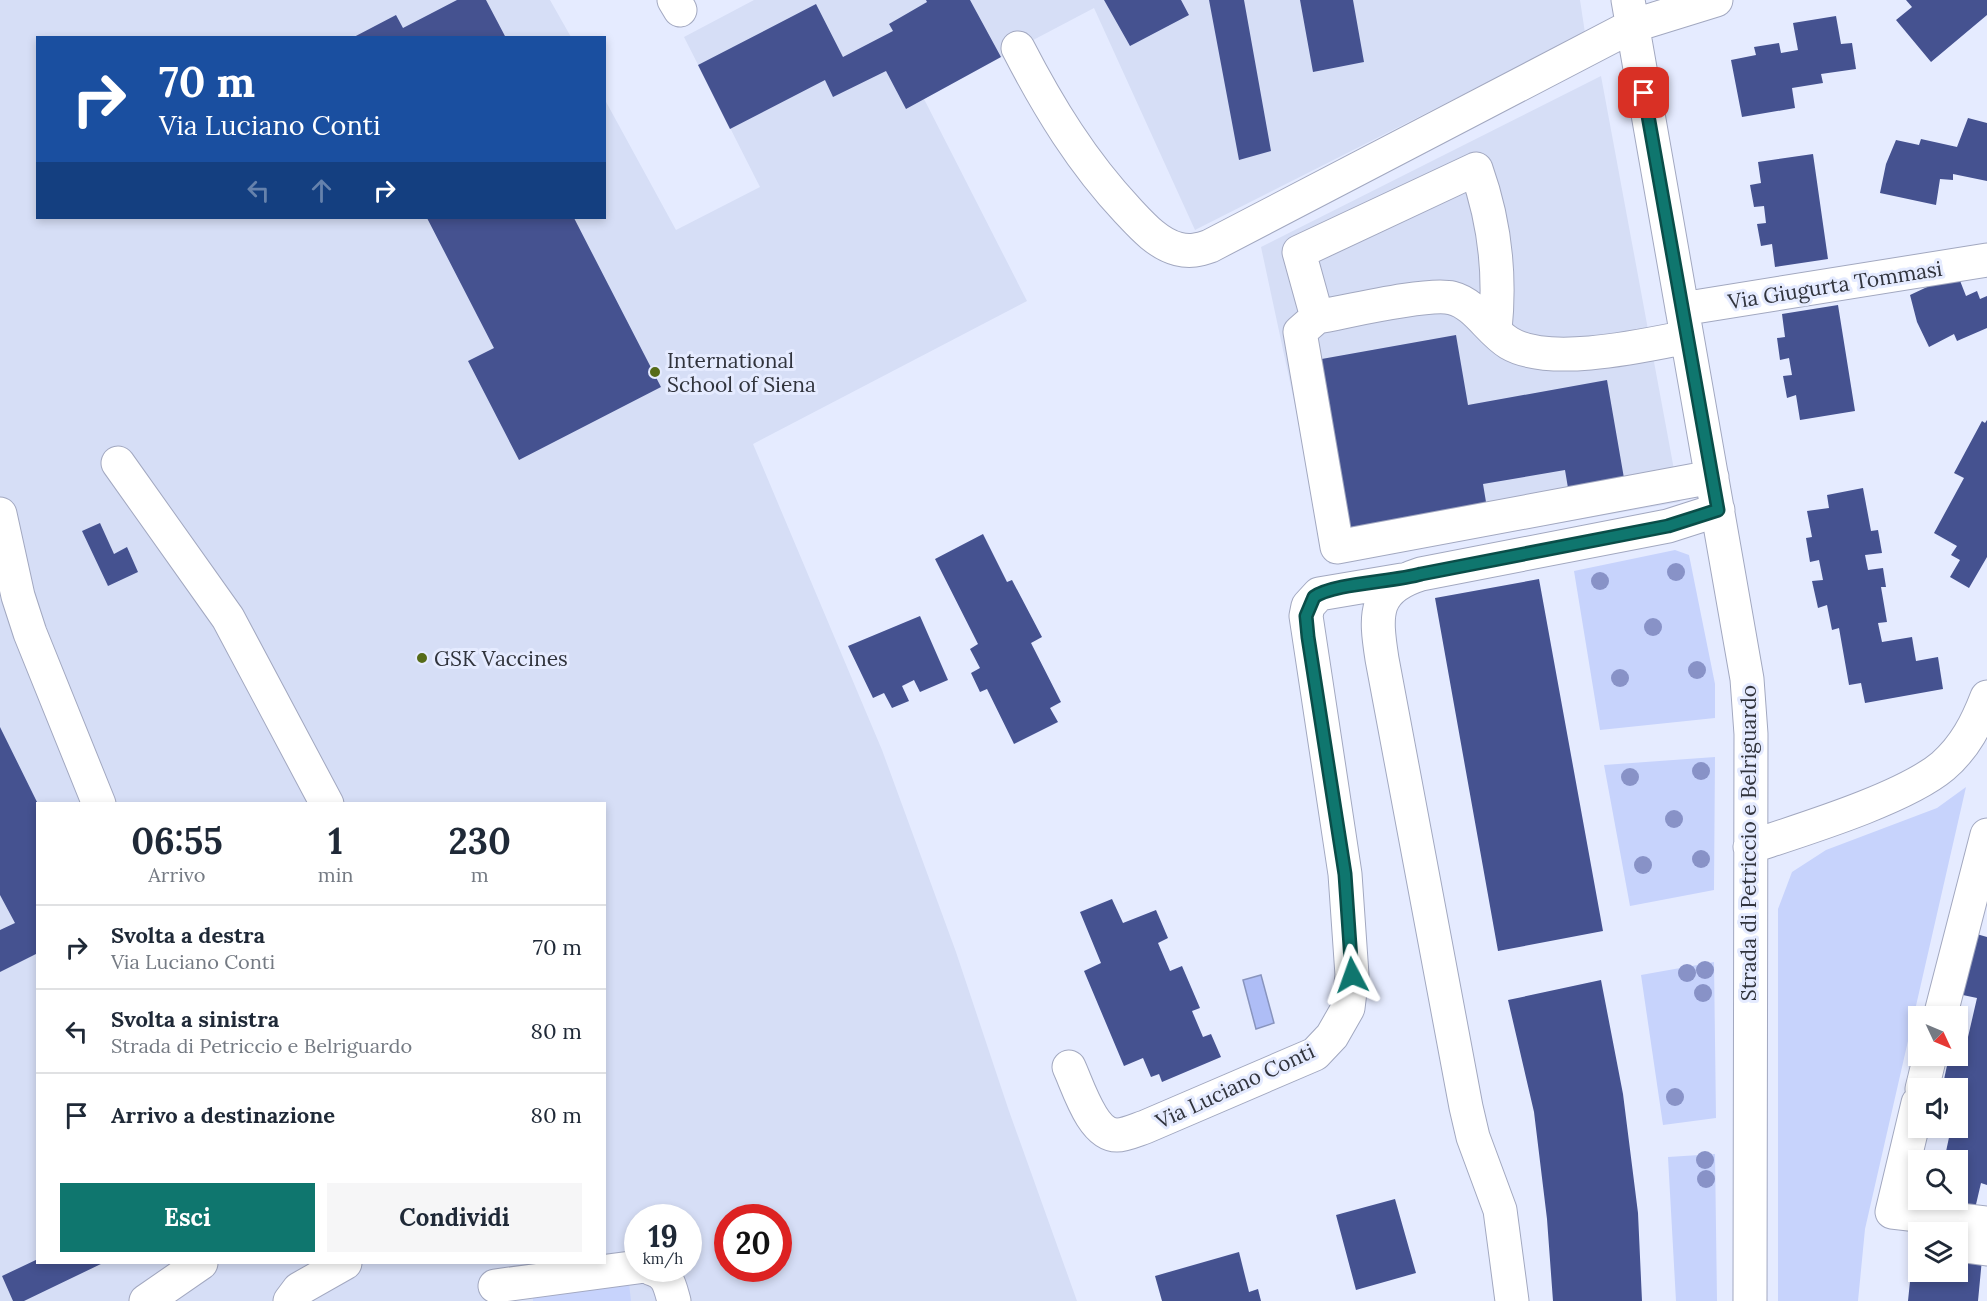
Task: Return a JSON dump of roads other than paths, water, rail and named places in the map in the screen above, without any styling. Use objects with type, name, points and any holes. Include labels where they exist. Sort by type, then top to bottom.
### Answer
[{"type":"street","points":[[1018,48],[1062,128],[1091,170],[1141,225],[1157,238],[1177,249],[1188,251],[1209,246],[1630,13],[1716,0]]},
{"type":"street","name":"Strada di Petriccio e Belriguardo","points":[[1630,13],[1747,679],[1751,734],[1750,1301]]},
{"type":"street","points":[[1495,330],[1499,290],[1497,252],[1487,198],[1476,169],[1299,252],[1317,317],[1300,332],[1337,547],[1712,477]]},
{"type":"street","name":"Via Giugurta Tommasi","points":[[1317,317],[1432,297],[1452,298],[1466,304],[1506,341],[1539,354],[1616,350],[1685,323],[1987,260]]},
{"type":"street","points":[[117,463],[228,618],[326,802]]},
{"type":"street","name":"Via Luciano Conti","points":[[1069,1067],[1094,1122],[1104,1132],[1117,1135],[1144,1127],[1315,1053],[1332,1036],[1348,1008],[1352,975],[1345,874],[1306,616],[1308,606],[1319,594],[1402,580],[1421,574],[1668,526],[1718,510]]},
{"type":"street","points":[[0,514],[18,596],[30,633],[98,802]]},
{"type":"street","points":[[1402,580],[1389,590],[1382,602],[1377,627],[1464,1096],[1473,1137],[1500,1210],[1512,1301]]},
{"type":"street","points":[[1750,847],[1874,802],[1924,778],[1956,754],[1968,739],[1985,708]]},
{"type":"street","points":[[1943,1006],[1987,835]]},
{"type":"street","points":[[1910,1138],[1892,1212],[1987,1223]]},
{"type":"street","points":[[1968,1246],[1987,1249]]},
{"type":"street","points":[[146,1301],[200,1264]]},
{"type":"street","points":[[290,1301],[299,1289],[343,1264]]},
{"type":"street","points":[[495,1283],[624,1269]]},
{"type":"street","points":[[669,1282],[674,1301]]},
{"type":"place","name":"International School of Siena","points":[[655,372]]},
{"type":"place","name":"GSK Vaccines","points":[[422,658]]}]
